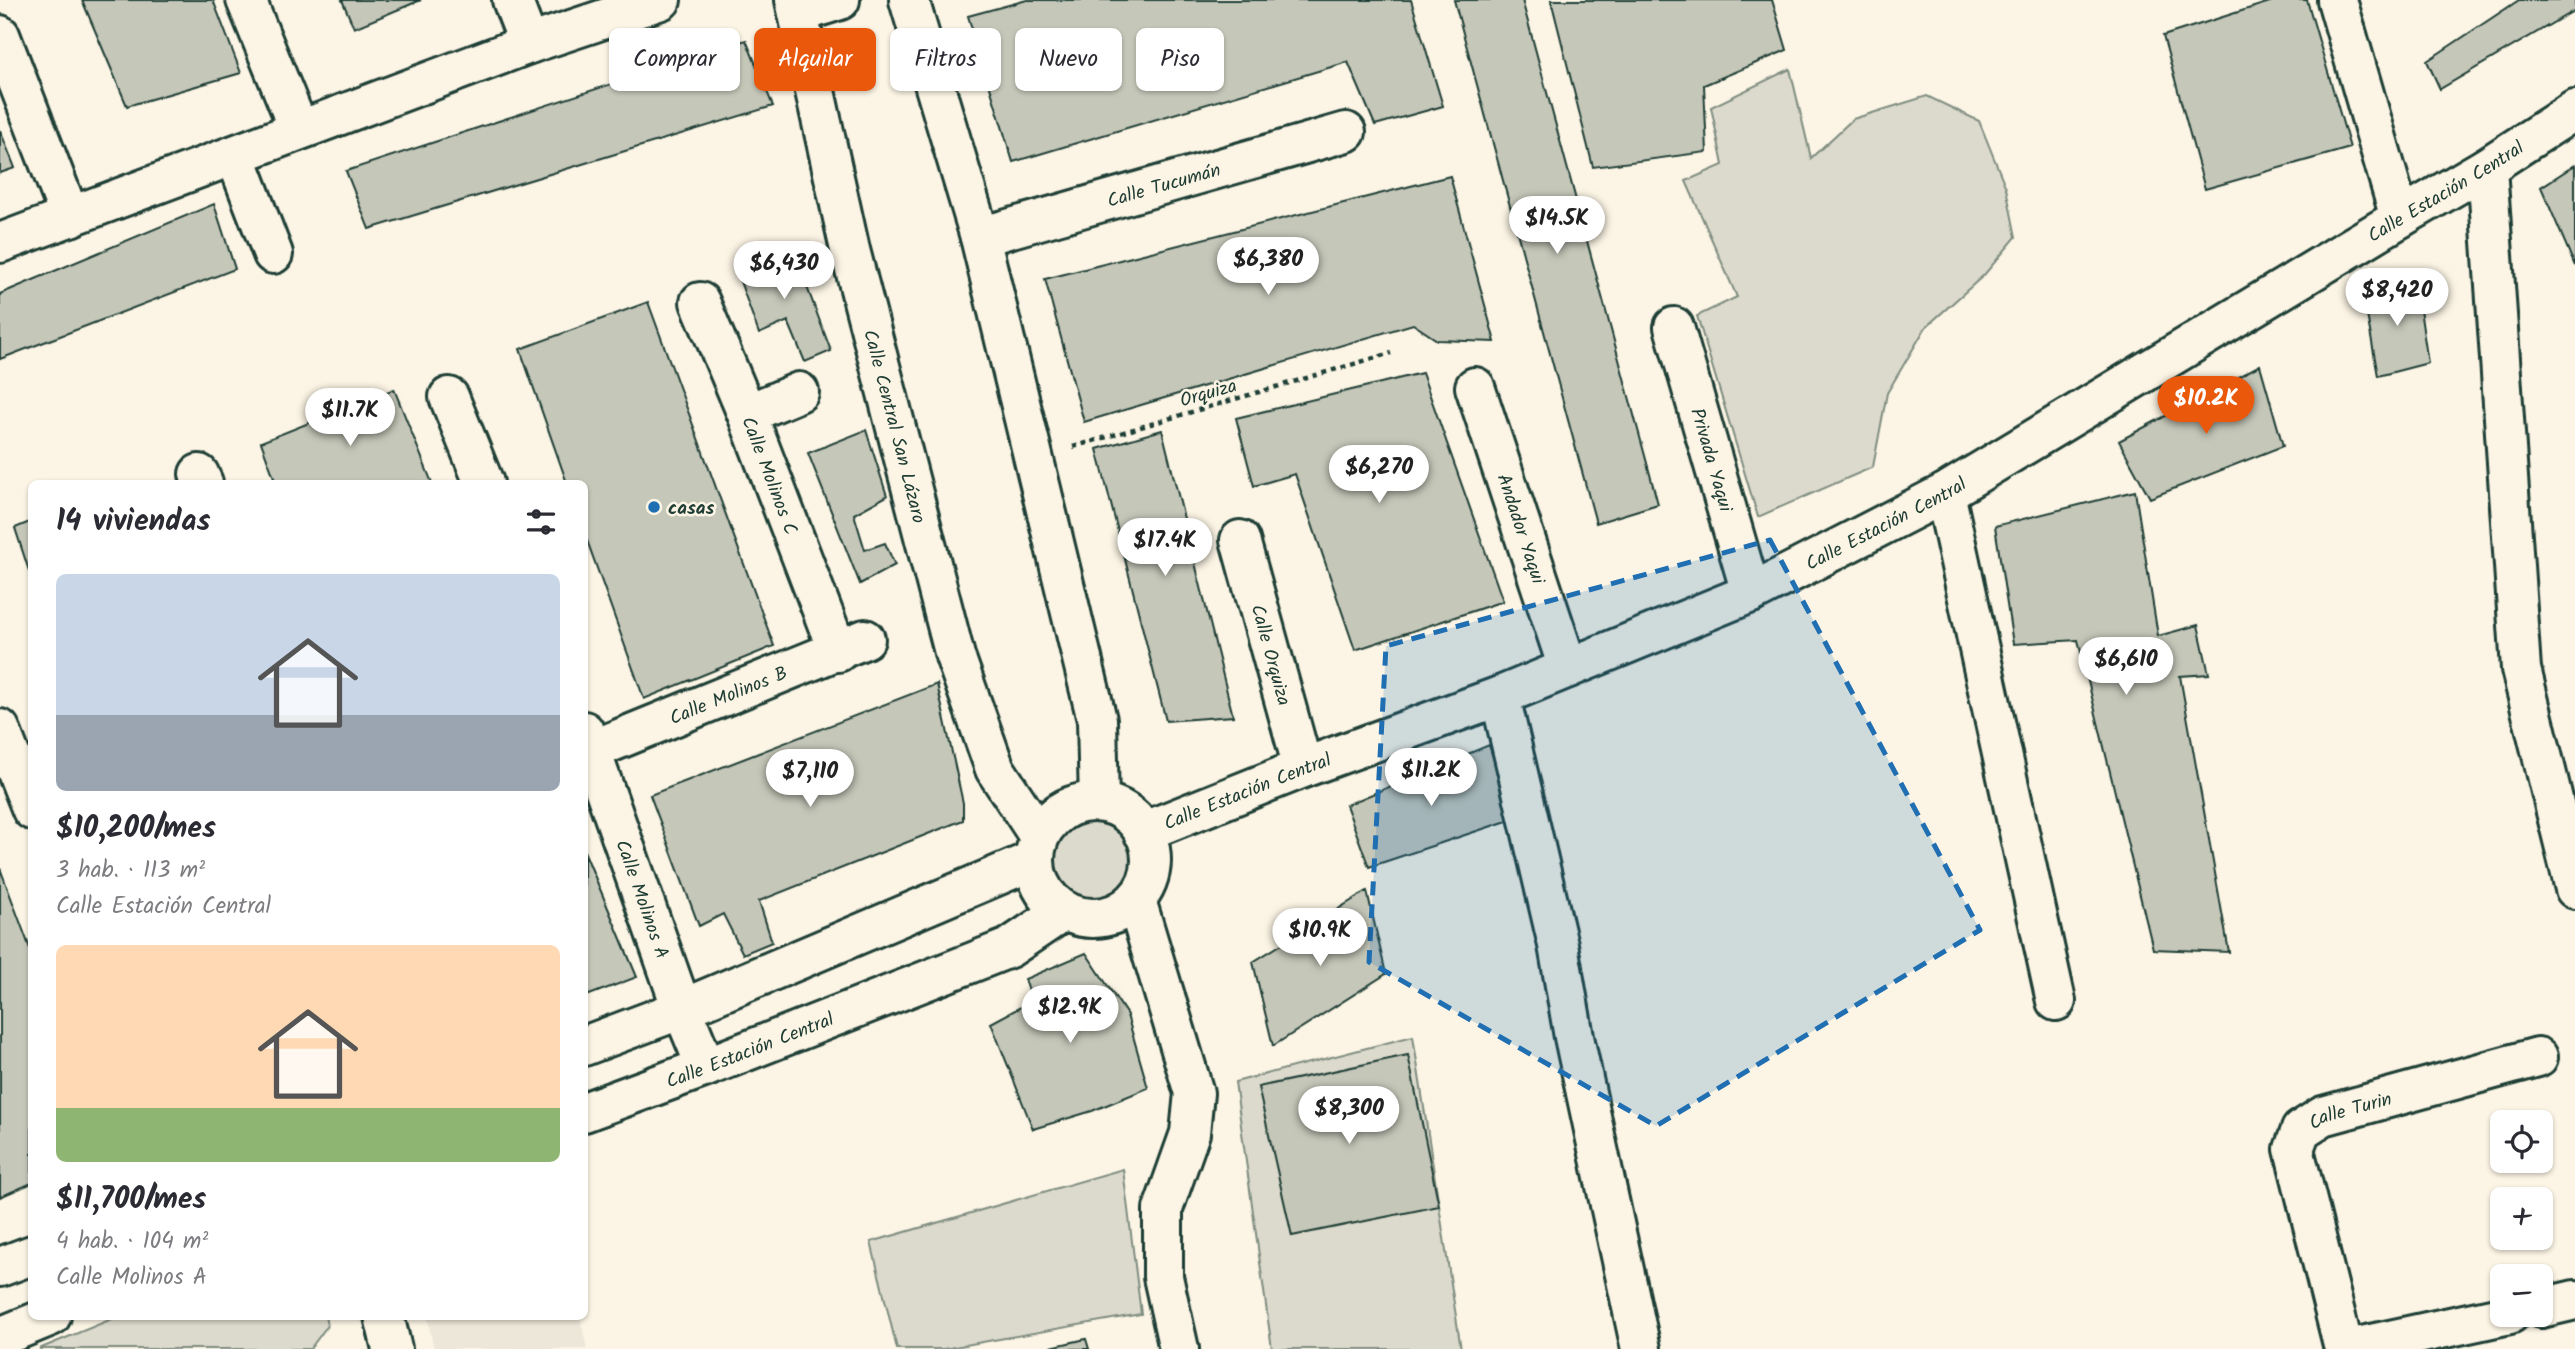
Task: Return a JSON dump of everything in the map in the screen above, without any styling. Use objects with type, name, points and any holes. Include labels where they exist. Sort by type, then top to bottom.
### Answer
[{"type":"street","points":[[246,0],[299,130]]},
{"type":"street","points":[[512,0],[529,44]]},
{"type":"street","points":[[0,243],[529,44],[661,0]]},
{"type":"street","points":[[797,6],[840,0]]},
{"type":"street","points":[[909,0],[980,237],[1097,720],[1099,803]]},
{"type":"street","points":[[2337,0],[2400,218]]},
{"type":"street","name":"Calle Central San Lázaro","points":[[797,6],[850,250],[954,656],[995,769],[1037,848]]},
{"type":"street","points":[[0,36],[70,217]]},
{"type":"street","name":"Calle Estación Central","points":[[1143,832],[1303,768],[1500,696],[1751,593],[1945,493],[2487,167],[2575,110]]},
{"type":"street","name":"Calle Tucumán","points":[[980,237],[1346,132]]},
{"type":"street","points":[[235,155],[273,254]]},
{"type":"street","points":[[2487,167],[2521,669],[2575,889]]},
{"type":"street","name":"Calle Molinos C","points":[[700,302],[747,414],[852,645]]},
{"type":"street","name":"Privada Yaqui","points":[[1674,327],[1751,593]]},
{"type":"street","name":"Andador Yaqui","points":[[1475,387],[1568,668]]},
{"type":"street","points":[[747,414],[799,392]]},
{"type":"street","points":[[449,397],[483,480]]},
{"type":"street","points":[[1945,493],[2056,1001]]},
{"type":"street","name":"Calle Orquiza","points":[[1240,540],[1303,768]]},
{"type":"street","name":"Calle Molinos B","points":[[588,740],[852,645]]},
{"type":"street","points":[[1500,696],[1558,945],[1574,1037],[1641,1349]]},
{"type":"street","name":"Calle Molinos A","points":[[588,740],[682,1009],[706,1067]]},
{"type":"street","points":[[14,742],[28,795]]},
{"type":"street","points":[[1099,803],[1117,808],[1132,818],[1143,832],[1151,855],[1148,879],[1136,900],[1114,915],[1089,919],[1064,911],[1042,889],[1037,848],[1054,816],[1075,805],[1099,803]]},
{"type":"street","points":[[588,1044],[682,1009],[1037,848]]},
{"type":"street","points":[[1136,900],[1194,1093],[1190,1133],[1163,1209],[1163,1277],[1179,1349]]},
{"type":"street","name":"Calle Estación Central","points":[[588,1111],[1009,948],[1064,911]]},
{"type":"street","name":"Calle Turin","points":[[2346,1349],[2294,1149],[2301,1130],[2323,1116],[2538,1057]]},
{"type":"street","points":[[0,1267],[28,1256]]},
{"type":"street","points":[[2553,1305],[2575,1300]]},
{"type":"street","points":[[2346,1349],[2490,1318]]},
{"type":"street","points":[[0,1337],[41,1320]]},
{"type":"street","points":[[385,1320],[392,1349]]},
{"type":"path","name":"Orquiza","points":[[1034,458],[1391,354]]},
{"type":"highlighted area","points":[[1770,540],[1980,930],[1656,1126],[1369,962],[1386,646]]},
{"type":"shaded area","points":[[1790,69],[1811,158],[1853,119],[1927,96],[1979,121],[2006,188],[2016,237],[1984,275],[1926,327],[1887,393],[1873,467],[1758,517],[1697,316],[1737,297],[1686,181],[1723,165],[1711,107]]},
{"type":"shaded area","points":[[1081,804],[1107,805],[1138,826],[1151,855],[1150,882],[1114,915],[1083,917],[1077,910],[1054,901],[1040,867],[1038,844],[1043,834],[1051,825]]},
{"type":"shaded area","points":[[1413,1036],[1461,1349],[1272,1349],[1235,1082]]},
{"type":"shaded area","points":[[1123,1169],[1141,1314],[943,1349],[897,1349],[871,1242]]},
{"type":"shaded area","points":[[109,1320],[326,1320],[327,1326],[310,1349],[39,1349]]},
{"type":"shaded area","points":[[428,1320],[581,1320],[587,1349],[434,1349]]},
{"type":"building","points":[[82,0],[213,0],[241,73],[127,106]]},
{"type":"building","points":[[342,0],[421,0],[354,28]]},
{"type":"building","points":[[1027,0],[1411,0],[1443,106],[1375,125],[1348,62],[1013,162],[991,91],[1001,91],[1001,28],[972,28],[968,16]]},
{"type":"building","points":[[1454,0],[1522,0],[1658,504],[1596,523]]},
{"type":"building","points":[[1551,0],[1772,0],[1787,50],[1704,85],[1707,152],[1593,167]]},
{"type":"building","points":[[2276,0],[2307,0],[2350,148],[2205,189],[2163,36]]},
{"type":"building","points":[[2519,0],[2575,0],[2575,10],[2440,89],[2427,61]]},
{"type":"building","points":[[746,40],[754,60],[754,91],[767,91],[773,106],[369,229],[346,171],[609,85],[609,91],[740,91],[740,42]]},
{"type":"building","points":[[0,130],[15,168],[0,173]]},
{"type":"building","points":[[2575,165],[2575,266],[2541,187]]},
{"type":"building","points":[[1450,176],[1495,342],[1437,340],[1413,324],[1084,422],[1045,279]]},
{"type":"building","points":[[214,204],[235,269],[0,359],[0,294]]},
{"type":"building","points":[[792,247],[831,351],[805,362],[788,321],[759,334],[736,270]]},
{"type":"building","points":[[2415,276],[2428,363],[2378,376],[2364,298]]},
{"type":"building","name":"casas","points":[[648,302],[774,646],[644,699],[588,543],[588,480],[566,480],[520,349]]},
{"type":"building","points":[[2260,365],[2283,446],[2150,498],[2119,441]]},
{"type":"building","points":[[1422,373],[1503,601],[1355,650],[1295,474],[1254,486],[1236,418]]},
{"type":"building","points":[[394,389],[431,480],[275,480],[261,442]]},
{"type":"building","points":[[866,430],[887,496],[854,514],[865,550],[885,543],[895,565],[860,584],[808,453]]},
{"type":"building","points":[[1162,430],[1233,716],[1166,721],[1097,449]]},
{"type":"building","points":[[2135,491],[2158,636],[2198,625],[2209,674],[2180,676],[2229,952],[2153,949],[2078,640],[2013,644],[1995,526]]},
{"type":"building","points":[[28,523],[28,568],[15,528]]},
{"type":"building","points":[[937,684],[963,803],[963,820],[759,901],[772,942],[743,954],[723,914],[699,926],[650,795]]},
{"type":"building","points":[[1489,745],[1513,819],[1369,867],[1346,805]]},
{"type":"building","points":[[588,861],[637,977],[588,995]]},
{"type":"building","points":[[0,868],[28,943],[28,1185],[0,1197]]},
{"type":"building","points":[[1367,891],[1386,974],[1273,1046],[1253,962]]},
{"type":"building","points":[[1086,953],[1127,1015],[1148,1088],[1092,1111],[1033,1129],[991,1023],[1032,1001],[1025,979]]},
{"type":"building","points":[[1408,1055],[1439,1206],[1292,1236],[1258,1087]]},
{"type":"building","points":[[1086,1339],[1089,1349],[1042,1349]]},
{"type":"place","name":"casas","points":[[654,507]]}]
